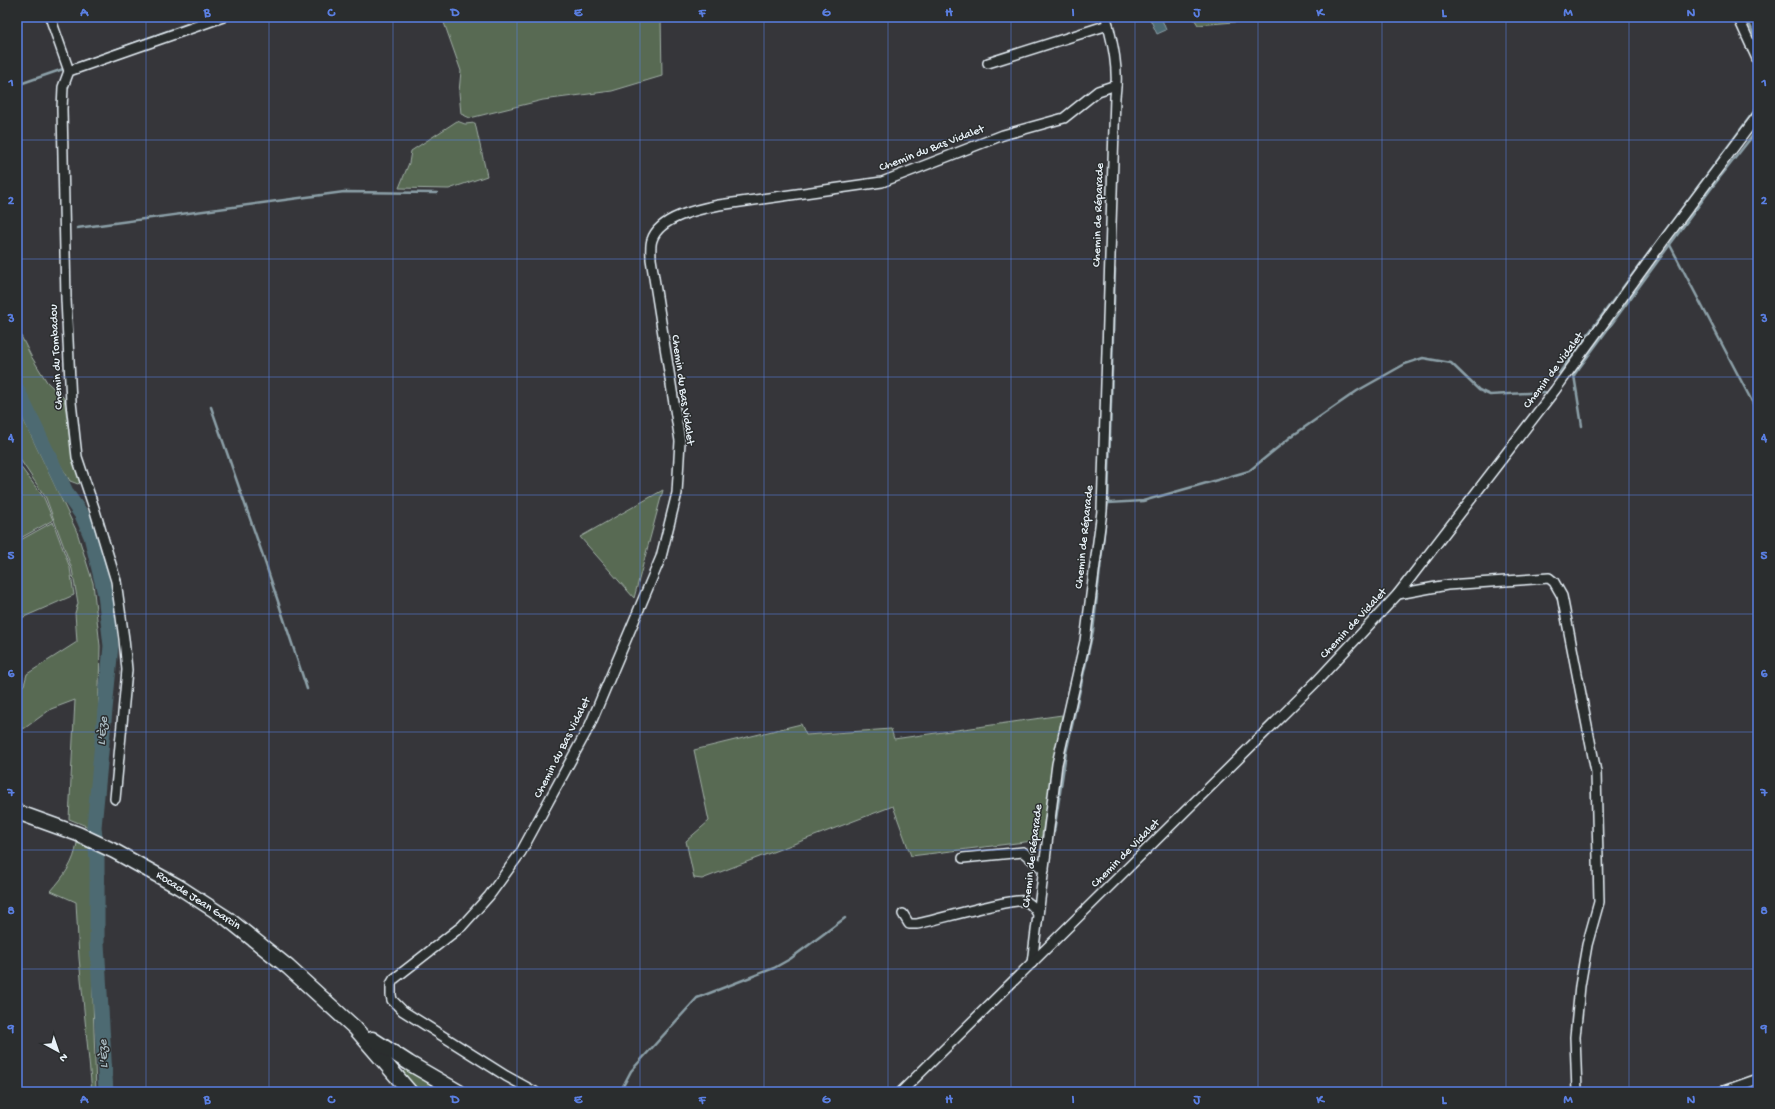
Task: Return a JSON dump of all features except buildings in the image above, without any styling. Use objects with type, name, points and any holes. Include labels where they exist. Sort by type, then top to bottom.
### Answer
[{"type":"main road","name":"Rocade Jean Garcin","points":[[17,812],[78,834],[114,851],[179,887],[228,919],[258,943],[355,1028],[409,1064],[460,1092]]},
{"type":"main road","name":"Rocade Jean Garcin","points":[[355,1028],[410,1092]]},
{"type":"street","points":[[50,17],[69,71],[224,17]]},
{"type":"street","points":[[1738,17],[1758,61]]},
{"type":"street","points":[[988,63],[1107,21]]},
{"type":"street","name":"Chemin de Réparade","points":[[1032,963],[1057,764],[1085,641],[1102,511],[1117,71],[1113,43],[1107,21]]},
{"type":"street","name":"Chemin du Tombadou","points":[[69,71],[63,87],[62,109],[66,299],[71,402],[77,457],[116,581],[127,670],[115,799]]},
{"type":"street","name":"Chemin du Bas Vidalet","points":[[535,1092],[506,1076],[403,1011],[392,1000],[391,984],[401,972],[462,926],[489,896],[521,852],[590,725],[661,558],[677,494],[680,440],[650,259],[652,240],[660,225],[696,210],[719,205],[882,182],[1003,135],[1064,118],[1098,91],[1116,85]]},
{"type":"street","name":"Chemin de Vidalet","points":[[901,1092],[1317,682],[1398,594],[1555,390],[1758,115]]},
{"type":"street","points":[[1398,594],[1447,585],[1548,578],[1554,582],[1562,596],[1596,772],[1599,902],[1588,945],[1580,986],[1575,1037],[1577,1092]]},
{"type":"street","points":[[963,858],[1024,852],[1044,870]]},
{"type":"street","points":[[903,914],[909,924],[917,924],[1003,904],[1025,901],[1031,904],[1038,914]]},
{"type":"street","points":[[1721,1092],[1758,1079]]},
{"type":"green space","points":[[442,17],[661,17],[662,76],[612,91],[543,100],[470,118],[461,114],[459,92],[461,71]]},
{"type":"green space","points":[[1193,17],[1295,17],[1198,25]]},
{"type":"green space","points":[[457,121],[465,124],[475,123],[487,176],[449,189],[399,188],[409,163],[411,151]]},
{"type":"green space","points":[[17,328],[31,356],[47,382],[64,398],[73,459],[81,481],[78,484],[70,481],[58,461],[17,381]]},
{"type":"green space","points":[[17,406],[77,532],[93,583],[100,646],[98,729],[91,828],[69,819],[75,700],[51,709],[25,728],[17,729],[17,689],[24,685],[27,674],[77,642],[75,613],[78,603],[72,569],[46,498],[17,455]]},
{"type":"green space","points":[[17,462],[44,498],[53,520],[17,540]]},
{"type":"green space","points":[[663,490],[634,598],[580,537]]},
{"type":"green space","points":[[53,522],[70,568],[74,595],[17,620],[17,542]]},
{"type":"green space","points":[[1062,715],[1041,840],[911,856],[893,806],[702,879],[694,878],[686,841],[709,821],[694,750],[801,724],[806,735],[891,729],[894,739]]},
{"type":"green space","points":[[77,843],[91,849],[96,1092],[92,1092],[79,958],[76,902],[51,891],[68,869],[74,857]]},
{"type":"green space","points":[[407,1068],[451,1092],[417,1092],[402,1073]]},
{"type":"water","points":[[1154,17],[1161,17],[1166,30],[1157,34],[1150,19]]},
{"type":"waterway","points":[[70,66],[207,17]]},
{"type":"waterway","points":[[1746,17],[1758,43]]},
{"type":"waterway","points":[[17,85],[66,68]]},
{"type":"waterway","points":[[1559,373],[1758,106]]},
{"type":"waterway","points":[[1582,426],[1574,375],[1713,186],[1758,129]]},
{"type":"waterway","points":[[77,228],[344,192],[437,193]]},
{"type":"waterway","points":[[1670,245],[1758,413]]},
{"type":"waterway","points":[[1115,269],[1108,503],[1143,501],[1249,471],[1292,436],[1357,391],[1405,364],[1423,358],[1451,363],[1479,390],[1490,395],[1545,392]]},
{"type":"waterway","name":"L'Èze","points":[[17,389],[67,494],[82,515],[91,536],[105,594],[111,646],[94,827],[97,859],[97,943],[106,1092]]},
{"type":"waterway","points":[[211,407],[262,553],[307,689]]},
{"type":"waterway","points":[[1106,514],[1108,503]]},
{"type":"waterway","points":[[1054,832],[1066,753],[1093,631],[1105,525]]},
{"type":"waterway","points":[[620,1092],[631,1071],[697,998],[774,968],[790,959],[845,918]]}]
